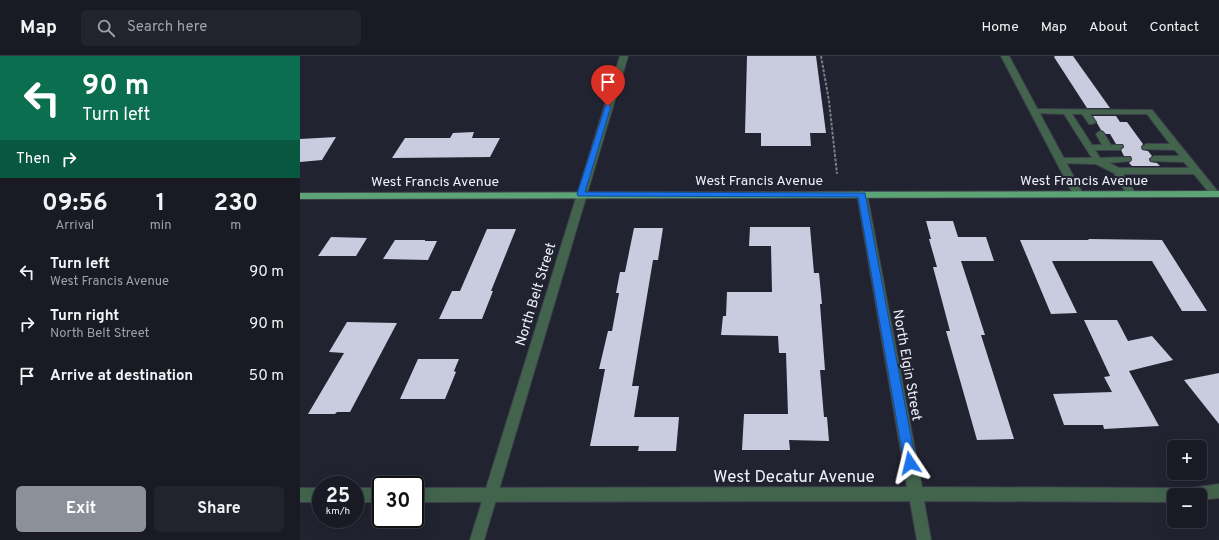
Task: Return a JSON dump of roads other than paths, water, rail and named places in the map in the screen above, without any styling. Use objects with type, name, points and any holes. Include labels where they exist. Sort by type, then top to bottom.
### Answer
[{"type":"main road","name":"West Francis Avenue","points":[[300,196],[581,194],[1217,194]]},
{"type":"street","name":"North Belt Street","points":[[477,540],[624,56]]},
{"type":"street","points":[[1005,56],[1078,194]]},
{"type":"street","points":[[1035,111],[1149,112],[1217,194]]},
{"type":"street","points":[[1067,112],[1098,161],[1117,170],[1196,170]]},
{"type":"street","points":[[1085,112],[1092,122]]},
{"type":"street","points":[[1100,134],[1108,147]]},
{"type":"street","points":[[1089,148],[1119,147]]},
{"type":"street","points":[[1146,147],[1178,147]]},
{"type":"street","points":[[1154,159],[1187,158]]},
{"type":"street","points":[[1061,161],[1127,159]]},
{"type":"street","points":[[1117,170],[1131,194]]},
{"type":"street","name":"North Elgin Street","points":[[862,194],[924,540]]},
{"type":"street","points":[[1207,492],[1219,491]]},
{"type":"street","points":[[300,495],[312,495]]},
{"type":"street","name":"West Decatur Avenue","points":[[424,495],[1167,495]]}]
